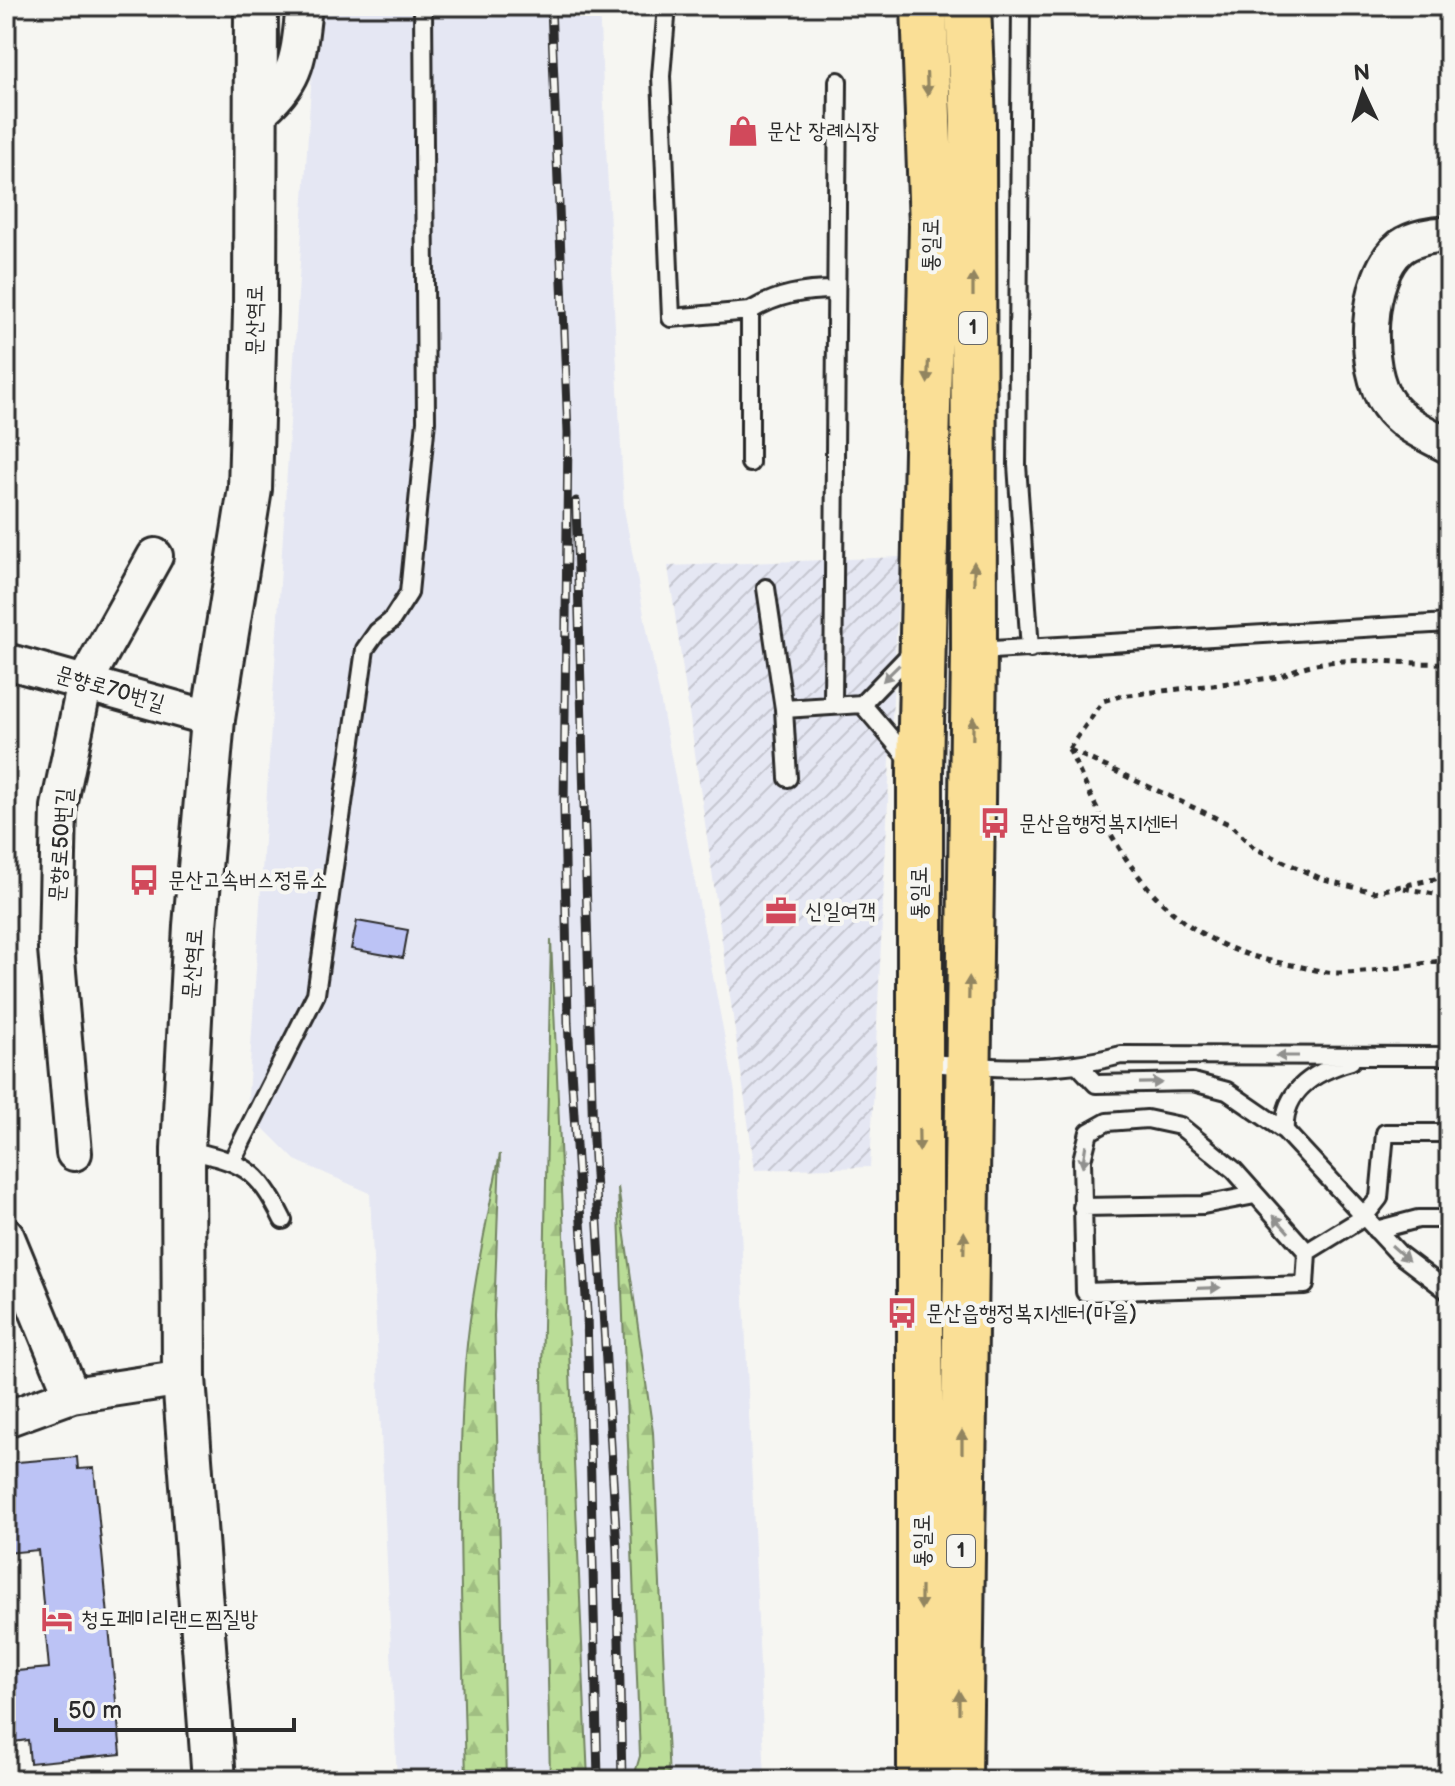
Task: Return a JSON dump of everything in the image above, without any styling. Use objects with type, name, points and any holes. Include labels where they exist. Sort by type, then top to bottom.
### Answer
[{"type":"main road","name":"통일로","points":[[920,1780],[923,1408],[918,1062],[920,770],[932,226],[924,6]]},
{"type":"main road","name":"통일로","points":[[959,1780],[974,651],[973,138],[968,6]]},
{"type":"street","name":"문산역로","points":[[214,1780],[184,1378],[183,1149],[195,926],[213,719],[250,489],[256,6]]},
{"type":"street","points":[[256,115],[277,98],[297,66],[304,6]]},
{"type":"street","points":[[1449,235],[1423,238],[1400,248],[1380,282],[1373,307],[1369,349],[1375,381],[1388,404],[1407,424],[1449,446]]},
{"type":"street","name":"문향로50번길","points":[[74,1153],[56,949],[59,807],[85,682],[155,556]]},
{"type":"street","name":"문향로70번길","points":[[6,661],[213,719]]},
{"type":"street","points":[[6,1235],[72,1395]]},
{"type":"street","points":[[6,1419],[72,1395],[184,1378]]},
{"type":"lane","points":[[232,1161],[316,994],[365,649],[377,632],[391,621],[409,593],[426,421],[423,6]]},
{"type":"lane","points":[[667,6],[661,76],[671,318],[750,311],[772,297],[809,290],[836,290]]},
{"type":"lane","points":[[1021,6],[1017,465],[1030,649]]},
{"type":"lane","points":[[833,704],[838,81]]},
{"type":"lane","points":[[750,311],[750,463]]},
{"type":"lane","points":[[766,588],[784,709],[788,778]]},
{"type":"lane","points":[[974,651],[1449,623]]},
{"type":"lane","points":[[784,709],[862,704],[921,643]]},
{"type":"lane","points":[[862,704],[920,770]]},
{"type":"lane","points":[[918,1062],[967,1066],[1080,1067],[1121,1055],[1449,1056]]},
{"type":"lane","points":[[1285,1131],[1284,1119],[1294,1092],[1323,1069],[1368,1056]]},
{"type":"lane","points":[[1080,1067],[1096,1084],[1193,1082],[1227,1091],[1285,1131],[1399,1254],[1449,1292]]},
{"type":"lane","points":[[1147,1119],[1180,1126],[1234,1170],[1255,1195],[1307,1252],[1305,1285],[1085,1292],[1082,1160],[1089,1132],[1107,1122],[1147,1119]]},
{"type":"lane","points":[[1307,1252],[1364,1217],[1379,1198],[1385,1133],[1449,1133]]},
{"type":"lane","points":[[183,1149],[232,1161],[259,1177],[283,1220]]},
{"type":"lane","points":[[1082,1207],[1203,1205],[1255,1195]]},
{"type":"lane","points":[[1376,1230],[1418,1219],[1449,1219]]},
{"type":"path","points":[[1069,749],[1103,701],[1120,696],[1280,677],[1300,665],[1449,663]]},
{"type":"path","points":[[1069,749],[1231,825],[1254,848],[1324,880],[1374,892],[1435,879],[1449,872]]},
{"type":"path","points":[[1069,749],[1095,806],[1158,902],[1183,924],[1225,948],[1252,959],[1339,973],[1449,960]]},
{"type":"path","points":[[1399,887],[1449,894]]},
{"type":"shaded area","points":[[316,6],[599,6],[624,509],[735,1092],[765,1780],[397,1780],[370,1193],[295,1160],[247,1112]]},
{"type":"shaded area","points":[[900,557],[870,1167],[755,1170],[668,566]]},
{"type":"green space","points":[[551,940],[588,1780],[550,1780],[542,1375]]},
{"type":"green space","points":[[500,1154],[494,1316],[506,1780],[466,1780],[461,1572],[462,1417],[471,1312]]},
{"type":"green space","points":[[618,1187],[653,1432],[669,1780],[633,1780],[640,1756]]},
{"type":"building","points":[[357,921],[408,930],[403,958],[351,949]]},
{"type":"building","points":[[77,1457],[78,1469],[94,1468],[121,1754],[30,1763],[28,1740],[6,1743],[6,1672],[49,1668],[38,1550],[6,1553],[6,1463]]},
{"type":"railway","points":[[551,6],[568,433],[564,807],[568,1023],[587,1313],[598,1780]]},
{"type":"railway","points":[[576,501],[593,1140],[617,1549],[622,1780]]},
{"type":"place","name":"문산 장례식장","points":[[743,131]]},
{"type":"place","name":"문산읍행정복지센터","points":[[995,823]]},
{"type":"place","name":"문산고속버스정류소","points":[[144,880]]},
{"type":"place","name":"신일여객","points":[[781,911]]},
{"type":"place","name":"문산읍행정복지센터(마을)","points":[[902,1313]]},
{"type":"place","name":"청도페미리랜드찜질방","points":[[57,1619]]}]
